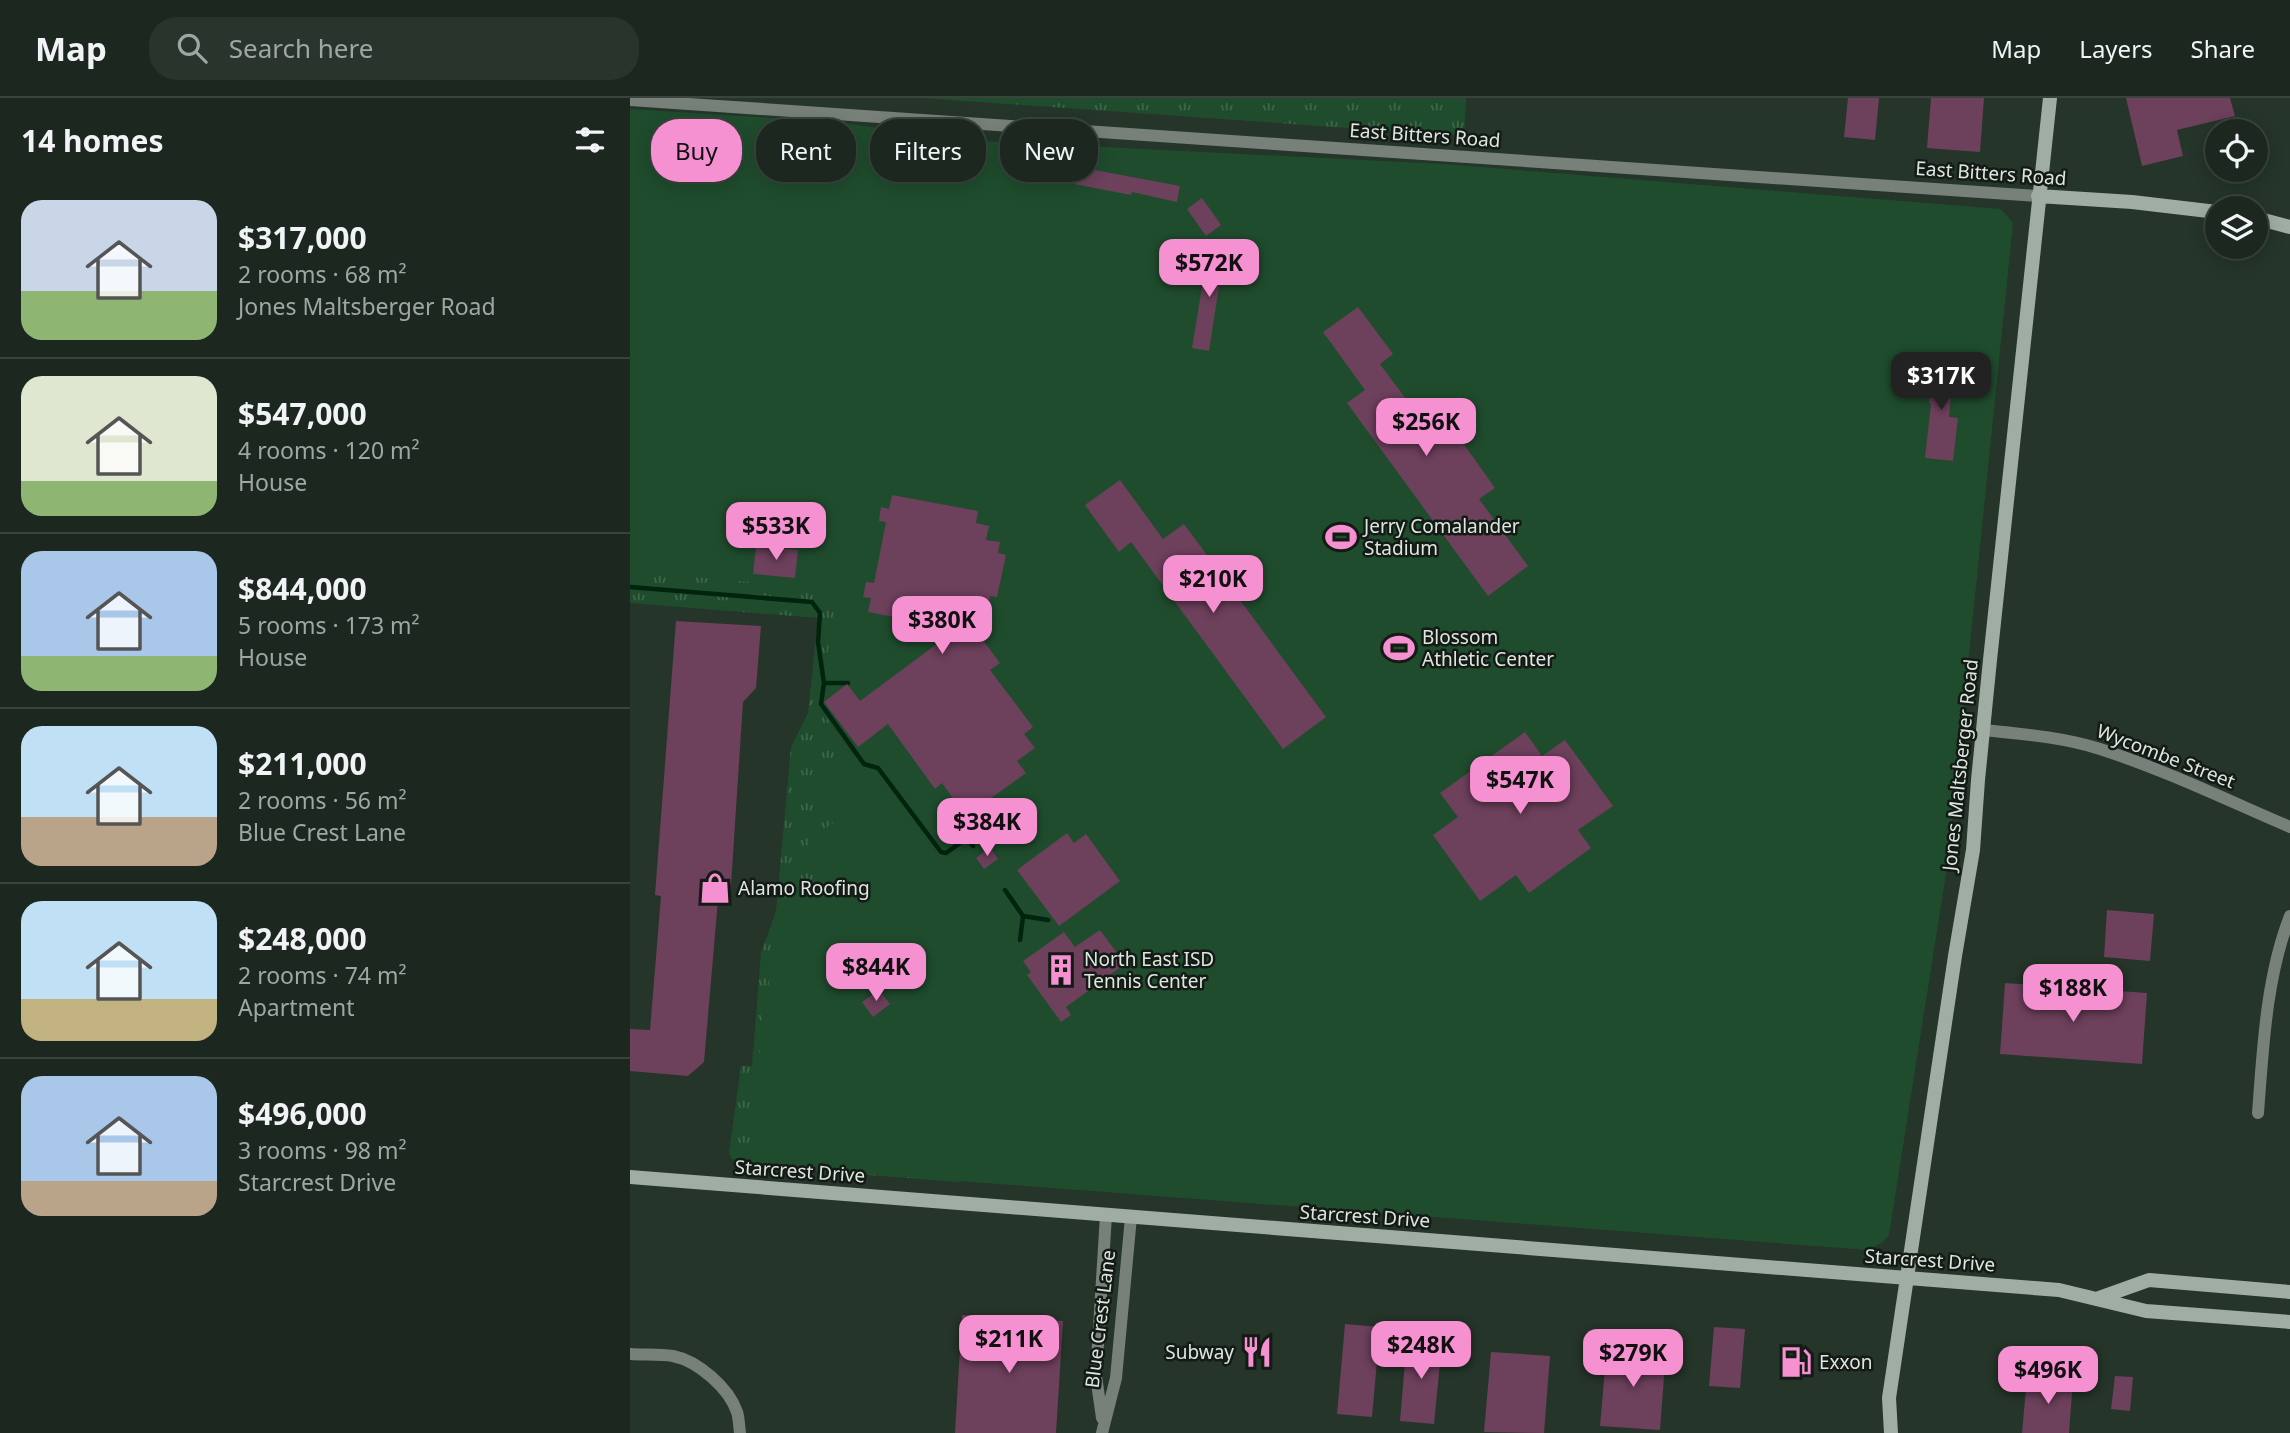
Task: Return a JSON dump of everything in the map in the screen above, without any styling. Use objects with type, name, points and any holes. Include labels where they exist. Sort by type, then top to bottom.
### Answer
[{"type":"main road","name":"Jones Maltsberger Road","points":[[1891,1433],[1889,1398],[1973,850],[1983,730],[2050,98]]},
{"type":"main road","name":"East Bitters Road","points":[[2038,196],[2132,201],[2205,210]]},
{"type":"main road","points":[[2268,221],[2290,227]]},
{"type":"main road","name":"Starcrest Drive","points":[[630,1177],[2059,1290],[2146,1311],[2290,1322]]},
{"type":"main road","points":[[2096,1298],[2149,1280],[2290,1292]]},
{"type":"street","name":"East Bitters Road","points":[[630,100],[2038,196]]},
{"type":"street","name":"Wycombe Street","points":[[1983,730],[2059,739],[2098,748],[2290,827]]},
{"type":"street","points":[[2259,1114],[2272,983],[2290,916]]},
{"type":"street","name":"Blue Crest Lane","points":[[1103,1429],[1096,1376],[1106,1215]]},
{"type":"street","name":"Blue Crest Lane","points":[[1103,1429],[1116,1378],[1131,1217]]},
{"type":"street","points":[[630,1354],[674,1356],[703,1368],[734,1405],[738,1413],[740,1433]]},
{"type":"green space","points":[[922,98],[1466,98],[1464,136]]},
{"type":"green space","name":"Blossom Athletic Center","points":[[630,109],[788,119],[756,119],[756,182],[856,182],[856,125],[870,127],[870,182],[986,182],[986,141],[1000,142],[1000,182],[1098,182],[1098,147],[1444,164],[2001,209],[2013,223],[1948,861],[1889,1235],[1883,1242],[1868,1250],[749,1165],[755,1132],[761,1027],[783,906],[829,873],[807,842],[840,818],[816,785],[855,756],[818,706],[839,590],[630,571]]},
{"type":"green space","points":[[630,569],[843,577],[819,706],[855,757],[830,873],[965,1179],[959,1182],[739,1165],[731,1158],[729,1153],[741,1066],[752,1066],[761,953],[776,911],[791,747],[808,713],[818,618],[630,603]]},
{"type":"building","points":[[1848,98],[1879,98],[1875,140],[1844,137]]},
{"type":"building","points":[[1931,98],[1984,98],[1980,152],[1927,148]]},
{"type":"building","points":[[2126,98],[2230,98],[2235,116],[2205,119],[2205,123],[2177,130],[2183,156],[2142,166]]},
{"type":"building","points":[[1098,171],[1180,186],[1177,202],[1132,192],[1131,195],[1074,184],[1098,182]]},
{"type":"building","points":[[1202,198],[1221,225],[1206,236],[1187,209]]},
{"type":"building","points":[[1209,245],[1225,248],[1209,351],[1192,348]]},
{"type":"building","points":[[1358,307],[1393,354],[1380,364],[1435,438],[1451,426],[1495,488],[1479,499],[1528,566],[1488,596],[1347,403],[1365,390],[1323,332]]},
{"type":"building","points":[[1933,356],[1955,358],[1949,417],[1958,418],[1953,461],[1925,458]]},
{"type":"building","points":[[1120,480],[1163,539],[1184,524],[1326,717],[1283,749],[1131,542],[1119,552],[1085,505]]},
{"type":"building","points":[[892,495],[978,511],[976,523],[989,526],[986,540],[1000,542],[998,553],[1006,555],[997,597],[990,596],[988,607],[974,604],[970,623],[1000,663],[990,670],[1033,727],[1024,734],[1035,748],[1017,761],[1026,773],[966,816],[942,783],[935,789],[888,724],[858,747],[824,702],[847,684],[860,701],[957,629],[868,612],[871,598],[863,597],[866,582],[874,583],[886,522],[879,521],[881,507],[889,509]]},
{"type":"building","points":[[756,546],[798,550],[795,578],[753,574]]},
{"type":"building","points":[[676,621],[761,626],[756,688],[743,702],[731,885],[718,900],[704,1062],[688,1076],[630,1071],[630,1029],[650,1030],[661,896],[655,895]]},
{"type":"building","points":[[1525,732],[1542,756],[1565,740],[1613,806],[1578,830],[1591,848],[1529,893],[1516,875],[1480,901],[1433,835],[1458,817],[1440,793]]},
{"type":"building","points":[[1067,833],[1074,843],[1086,834],[1120,881],[1059,926],[1017,870]]},
{"type":"building","points":[[990,847],[998,859],[984,869],[976,858]]},
{"type":"building","points":[[2107,910],[2154,914],[2150,961],[2104,957]]},
{"type":"building","points":[[1100,930],[1125,964],[1066,1007],[1071,1015],[1061,1022],[1027,975],[1031,972],[1023,961],[1064,932],[1075,947]]},
{"type":"building","points":[[2005,983],[2147,993],[2142,1064],[2000,1054]]},
{"type":"building","points":[[879,990],[890,1004],[873,1017],[862,1002]]},
{"type":"building","points":[[962,1315],[1063,1321],[1056,1433],[955,1433]]},
{"type":"building","points":[[1345,1324],[1380,1327],[1372,1417],[1337,1414]]},
{"type":"building","points":[[1714,1327],[1745,1329],[1740,1388],[1709,1386]]},
{"type":"building","points":[[1407,1339],[1442,1342],[1434,1424],[1400,1421]]},
{"type":"building","points":[[1607,1347],[1666,1351],[1660,1430],[1600,1426]]},
{"type":"building","points":[[1491,1352],[1550,1356],[1544,1433],[1484,1432]]},
{"type":"building","points":[[2115,1376],[2133,1377],[2130,1411],[2111,1409]]},
{"type":"building","points":[[2027,1377],[2073,1380],[2069,1433],[2022,1433]]},
{"type":"waterway","points":[[630,587],[812,602],[820,613],[818,642],[824,683],[821,704],[864,764],[878,768],[941,852],[946,853],[967,838],[973,846]]},
{"type":"waterway","points":[[825,683],[848,683]]},
{"type":"waterway","points":[[1005,890],[1023,916],[1048,920]]},
{"type":"waterway","points":[[1020,940],[1023,916]]},
{"type":"place","name":"Jerry Comalander Stadium","points":[[1341,537]]},
{"type":"place","name":"Blossom Athletic Center","points":[[1399,648]]},
{"type":"place","name":"Alamo Roofing","points":[[715,888]]},
{"type":"place","name":"North East ISD Tennis Center","points":[[1061,970]]},
{"type":"place","name":"Subway","points":[[1257,1352]]},
{"type":"place","name":"Exxon","points":[[1796,1362]]}]
